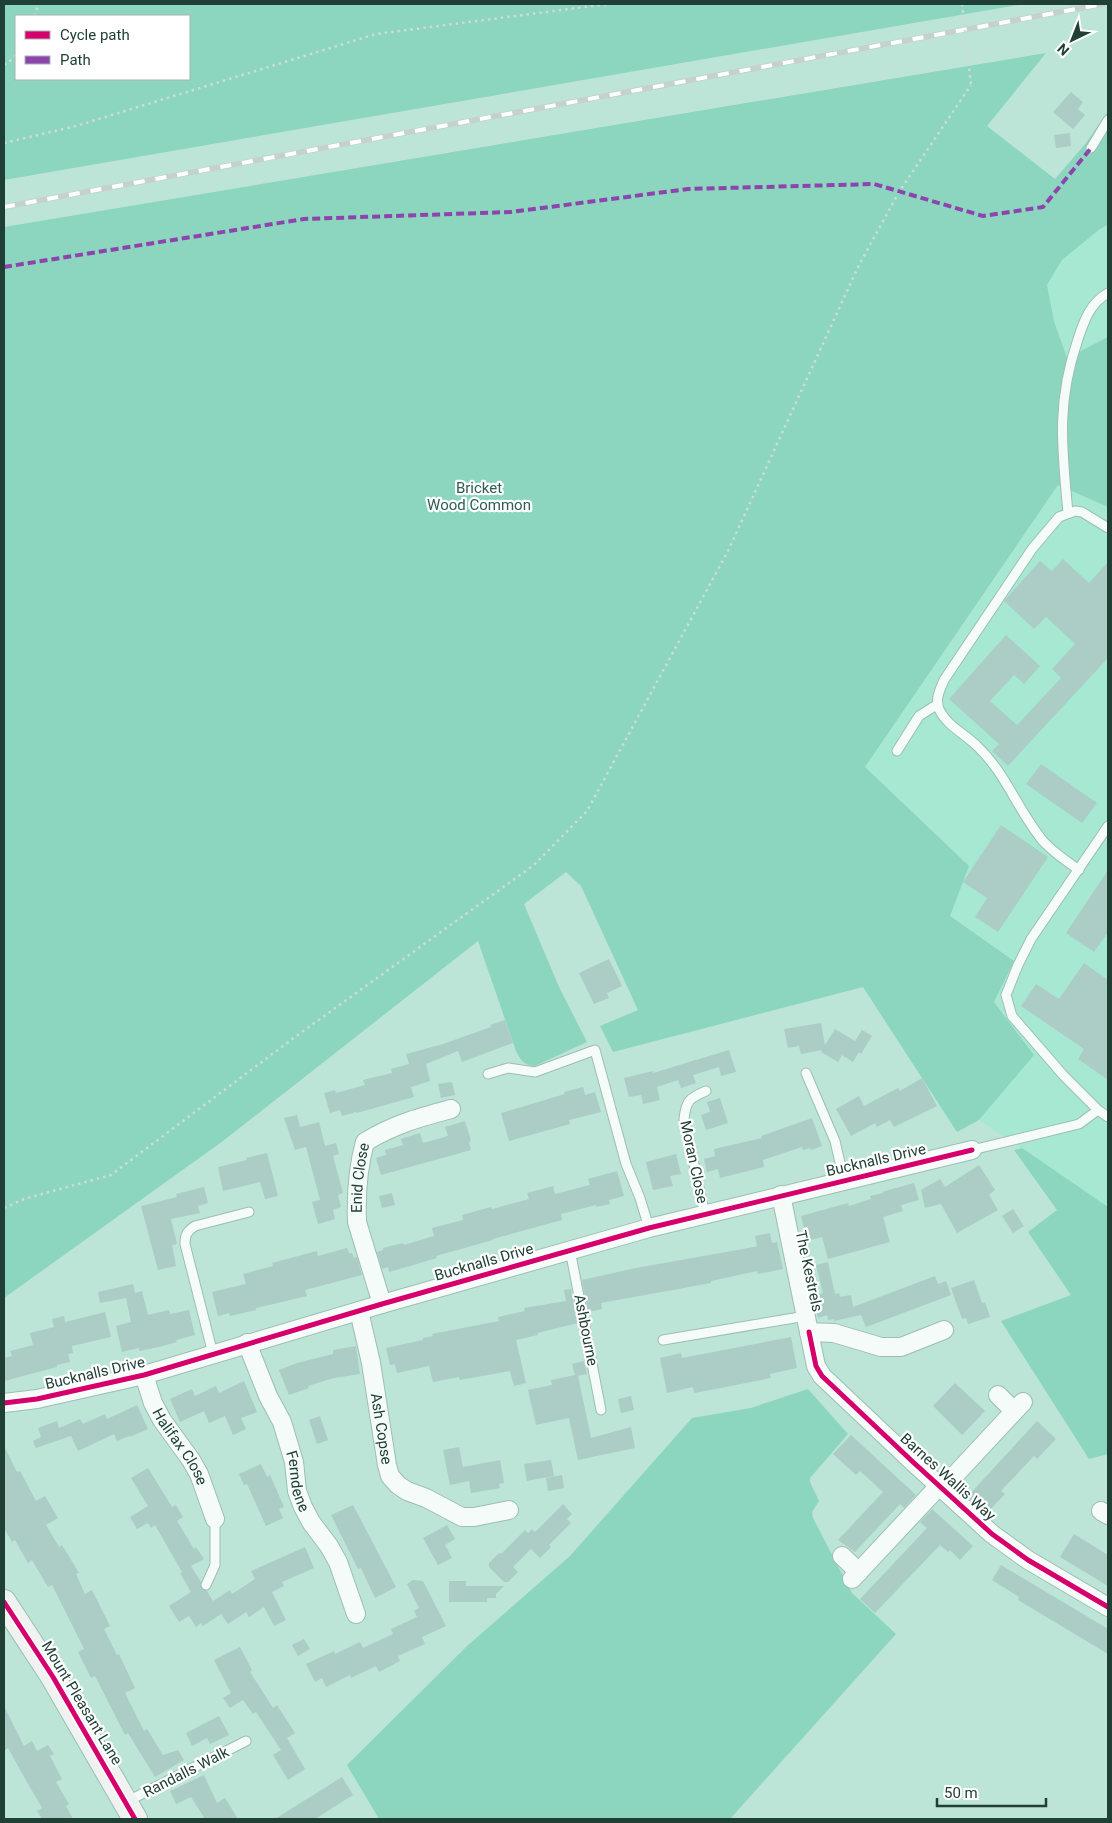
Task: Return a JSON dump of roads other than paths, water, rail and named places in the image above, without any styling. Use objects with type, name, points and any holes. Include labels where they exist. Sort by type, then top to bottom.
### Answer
[{"type":"street","name":"Enid Close","points":[[382,1304],[357,1222],[360,1171],[365,1142],[405,1121],[451,1109]]},
{"type":"street","name":"Bucknalls Drive","points":[[4,1403],[37,1399],[144,1375],[247,1343],[649,1228],[972,1150]]},
{"type":"street","name":"The Kestrels","points":[[781,1195],[808,1324],[881,1347],[901,1347],[944,1330]]},
{"type":"street","name":"Ash Copse","points":[[359,1311],[368,1344],[390,1476],[407,1491],[462,1516],[474,1517],[509,1510]]},
{"type":"street","name":"Barnes Wallis Way","points":[[808,1324],[816,1366],[822,1376],[940,1488],[1006,1545],[1108,1607]]},
{"type":"street","name":"Ferndene","points":[[247,1343],[268,1396],[282,1422],[294,1462],[297,1491],[310,1522],[329,1546],[338,1562],[356,1614]]},
{"type":"street","name":"Halifax Close","points":[[144,1375],[153,1403],[162,1420],[199,1474],[215,1519]]},
{"type":"street","points":[[842,1556],[856,1575],[1019,1407],[998,1395]]},
{"type":"street","name":"Mount Pleasant Lane","points":[[4,1602],[53,1677],[131,1811]]},
{"type":"lane","points":[[1091,148],[1108,120]]},
{"type":"lane","points":[[1068,513],[1062,438],[1066,379],[1087,314],[1102,296],[1108,293]]},
{"type":"lane","points":[[1078,870],[1043,841],[1018,805],[1001,773],[978,747],[950,723],[940,710],[937,697],[944,680],[1027,557],[1059,517],[1075,511],[1082,512],[1108,528]]},
{"type":"lane","points":[[897,751],[919,716],[938,704]]},
{"type":"lane","points":[[1108,826],[1031,939],[1006,995],[1012,1016],[1064,1076],[1098,1110],[1108,1117]]},
{"type":"lane","points":[[488,1074],[508,1068],[534,1072],[595,1050],[626,1164],[640,1198],[649,1228]]},
{"type":"lane","points":[[806,1073],[835,1141],[841,1167],[847,1180]]},
{"type":"lane","name":"Moran Close","points":[[705,1215],[684,1120],[685,1107],[689,1100],[706,1091]]},
{"type":"lane","points":[[972,1150],[1080,1124],[1098,1110]]},
{"type":"lane","points":[[213,1354],[185,1238],[195,1226],[249,1212]]},
{"type":"lane","name":"Ashbourne","points":[[570,1250],[601,1410]]},
{"type":"lane","points":[[663,1340],[808,1324]]},
{"type":"lane","points":[[206,1586],[215,1565],[215,1519]]},
{"type":"lane","name":"Randalls Walk","points":[[131,1811],[246,1741]]},
{"type":"railway","points":[[4,207],[1103,4]]},
{"type":"park label","name":"Bricket Wood Common","points":[[479,496]]}]
